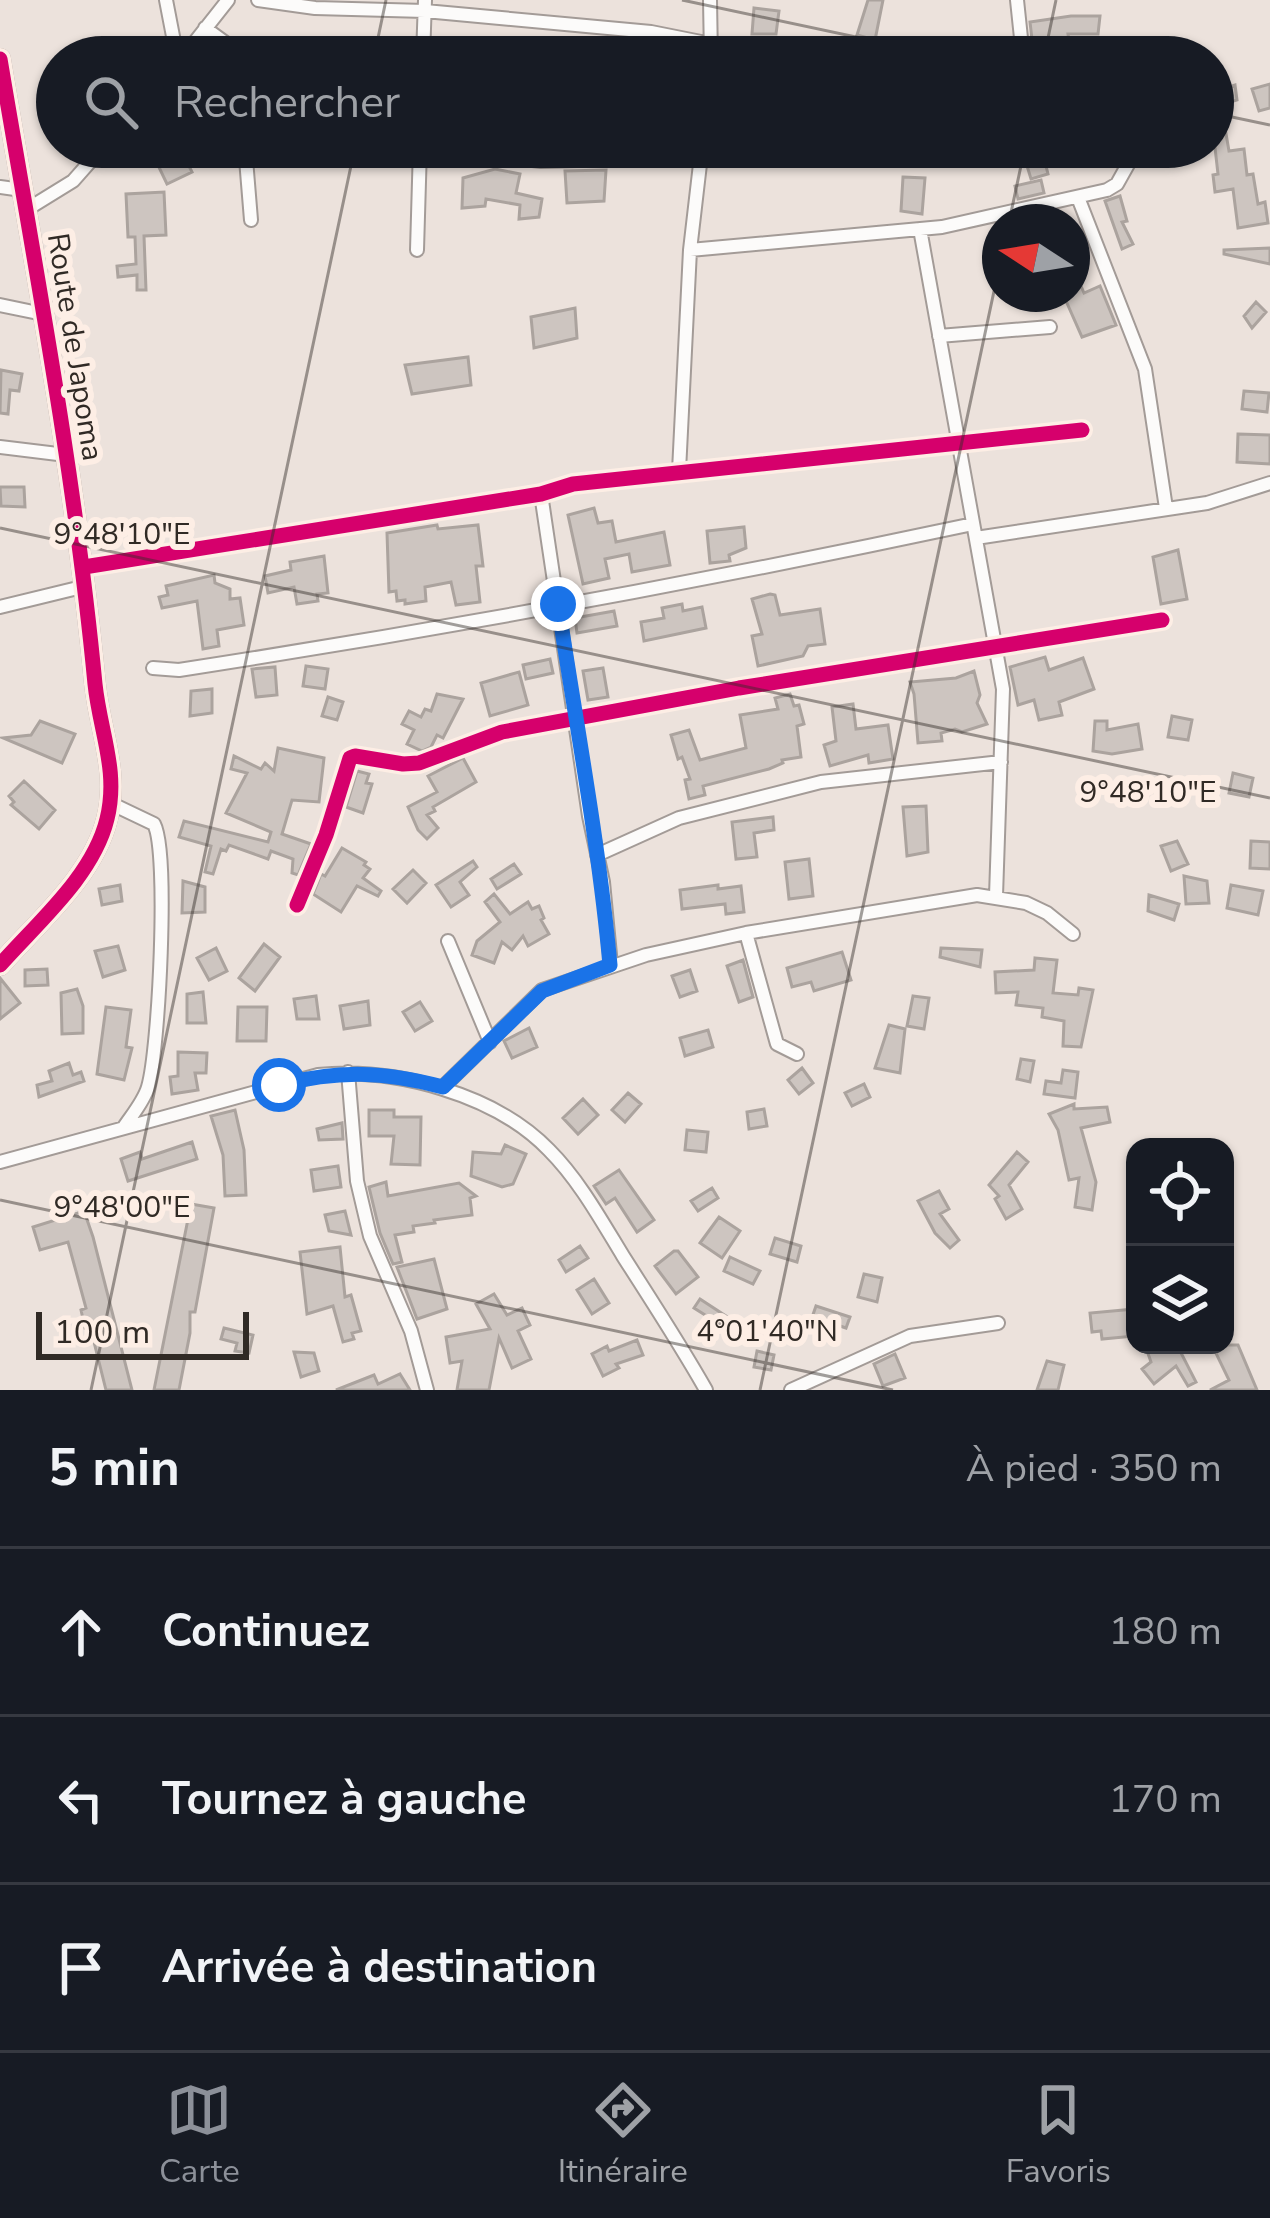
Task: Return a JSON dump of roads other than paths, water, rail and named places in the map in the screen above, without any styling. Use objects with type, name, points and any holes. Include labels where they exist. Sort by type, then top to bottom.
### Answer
[{"type":"street","points":[[166,0],[175,36]]},
{"type":"street","points":[[199,36],[228,0]]},
{"type":"street","points":[[258,0],[338,10],[425,5],[664,36]]},
{"type":"street","points":[[710,0],[711,36]]},
{"type":"street","points":[[1018,0],[1021,36]]},
{"type":"street","points":[[424,36],[425,5]]},
{"type":"street","points":[[206,28],[217,36]]},
{"type":"street","name":"Route de Japoma","points":[[0,59],[85,577],[98,716],[114,781],[94,853],[0,965]]},
{"type":"street","points":[[0,187],[24,200],[73,181],[84,168]]},
{"type":"street","points":[[246,168],[250,220]]},
{"type":"street","points":[[417,250],[420,168]]},
{"type":"street","points":[[679,471],[690,250],[700,168]]},
{"type":"street","points":[[690,250],[920,229],[1079,200],[1118,184],[1127,168]]},
{"type":"street","points":[[1079,200],[1145,369],[1166,508]]},
{"type":"street","points":[[920,229],[1003,689],[996,896]]},
{"type":"street","points":[[0,305],[43,314]]},
{"type":"street","points":[[939,336],[1050,327]]},
{"type":"street","points":[[0,607],[85,577],[541,494],[573,484],[1082,430]]},
{"type":"street","points":[[0,447],[66,455]]},
{"type":"street","points":[[153,668],[179,670],[388,638],[974,531],[1207,502],[1270,483]]},
{"type":"street","points":[[541,494],[610,965]]},
{"type":"street","points":[[297,905],[350,758],[419,763],[502,732],[739,688],[1162,620]]},
{"type":"street","points":[[597,855],[679,818],[821,782],[1001,762]]},
{"type":"street","points":[[110,803],[154,824],[161,844],[150,1082],[123,1128]]},
{"type":"street","points":[[443,1087],[542,991],[610,965],[746,933],[977,895],[996,896],[1047,913],[1072,934]]},
{"type":"street","points":[[746,933],[777,1044],[796,1054]]},
{"type":"street","points":[[448,941],[490,1042]]},
{"type":"street","points":[[348,1072],[357,1181],[370,1236],[411,1331],[427,1390]]},
{"type":"street","points":[[0,1162],[318,1075],[348,1072],[443,1087],[531,1133],[552,1152],[596,1212],[706,1390]]},
{"type":"street","points":[[791,1390],[910,1336],[998,1323]]}]
